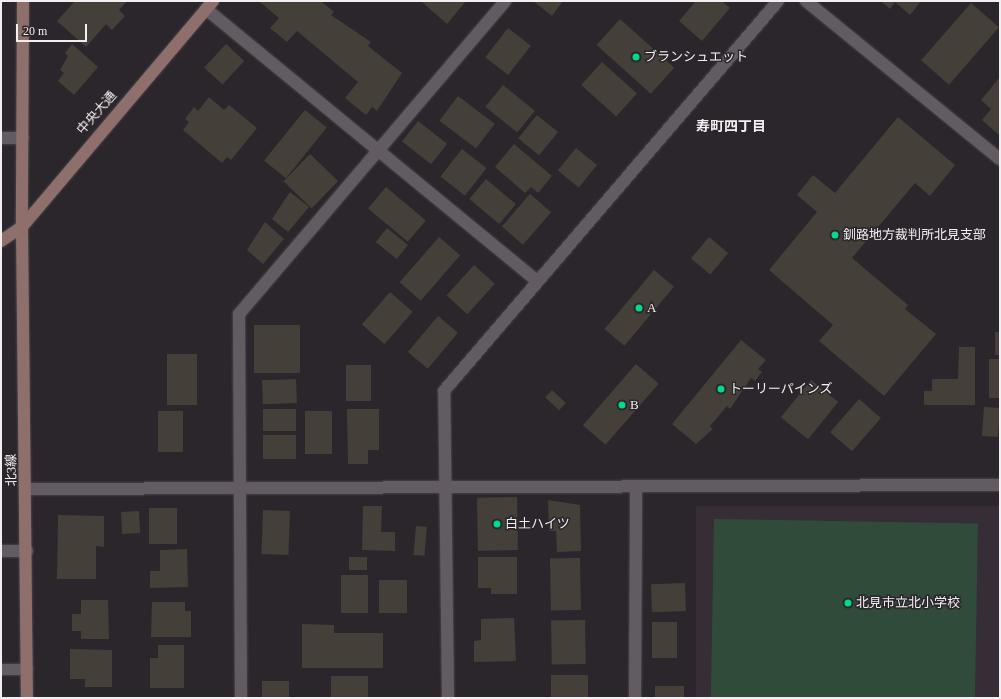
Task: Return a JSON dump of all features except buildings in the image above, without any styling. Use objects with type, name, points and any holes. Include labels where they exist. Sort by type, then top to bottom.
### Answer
[{"type":"street","name":"北3線","points":[[23,1],[22,227],[27,489],[27,698]]},
{"type":"street","points":[[241,698],[239,314],[505,1]]},
{"type":"street","points":[[448,698],[444,391],[536,280],[778,1]]},
{"type":"street","points":[[806,1],[1000,159]]},
{"type":"street","points":[[210,5],[379,151],[536,280]]},
{"type":"street","name":"中央大通","points":[[1,241],[22,227],[210,5]]},
{"type":"street","points":[[1,138],[23,138]]},
{"type":"street","points":[[27,489],[445,486],[636,487],[1000,485]]},
{"type":"street","points":[[635,698],[636,487]]},
{"type":"street","points":[[1,551],[27,551]]},
{"type":"lane","points":[[1,669],[27,669]]},
{"type":"shaded area","name":"北見市立北小学校","points":[[696,506],[1000,506],[1000,698],[696,698]]},
{"type":"green space","name":"北見市立北小学校","points":[[714,519],[978,524],[975,698],[711,698]]},
{"type":"place","name":"ブランシュエット","points":[[636,57]]},
{"type":"place","name":"釧路地方裁判所北見支部","points":[[835,235]]},
{"type":"place","name":"A","points":[[639,308]]},
{"type":"place","name":"トーリーパインズ","points":[[721,389]]},
{"type":"place","name":"B","points":[[622,405]]},
{"type":"place","name":"白土ハイツ","points":[[497,524]]},
{"type":"place","name":"北見市立北小学校","points":[[848,603]]},
{"type":"district","name":"寿町四丁目","points":[[731,127]]}]
